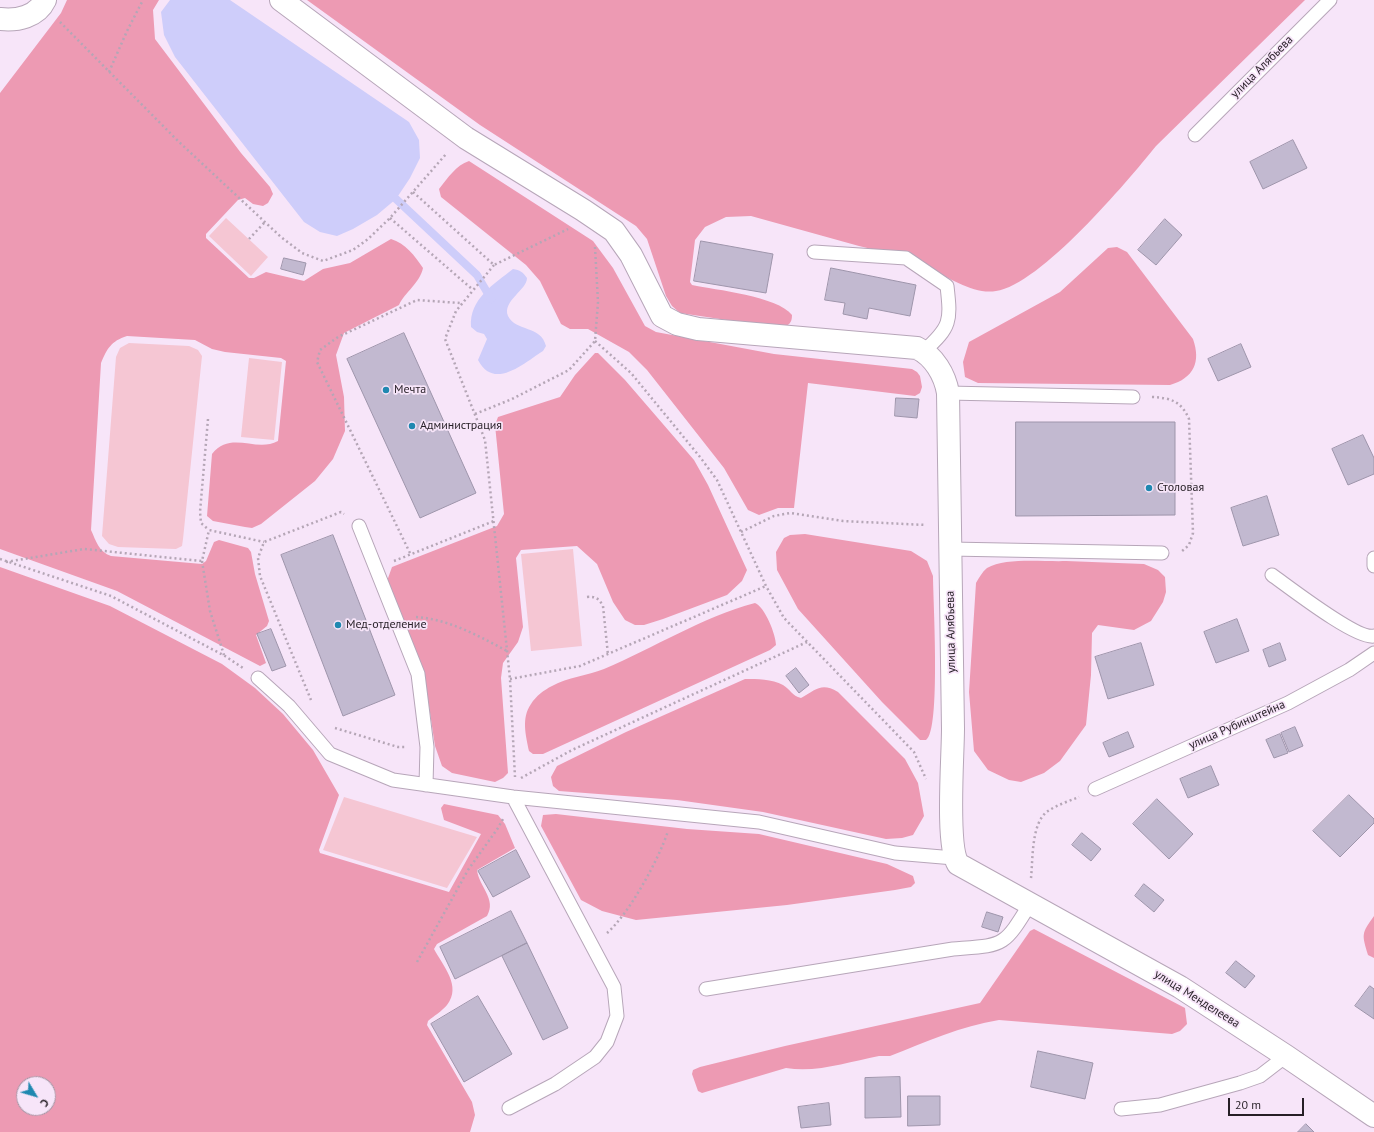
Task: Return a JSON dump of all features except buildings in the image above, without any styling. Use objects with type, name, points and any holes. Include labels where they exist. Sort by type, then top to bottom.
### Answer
[{"type":"street","points":[[281,0],[466,138],[614,231],[631,255],[662,316],[677,324],[698,329],[921,350]]},
{"type":"street","points":[[0,19],[8,20],[22,18],[35,13],[44,2]]},
{"type":"street","name":"улица Алябьева","points":[[921,350],[941,373],[948,393],[953,730],[952,836],[954,858]]},
{"type":"street","points":[[954,858],[958,864],[1021,900]]},
{"type":"street","name":"улица Менделеева","points":[[1021,900],[1180,987],[1286,1056],[1374,1116]]},
{"type":"lane","name":"улица Алябьева","points":[[1194,135],[1330,0]]},
{"type":"lane","points":[[814,252],[906,258],[947,286],[950,314],[942,335],[921,350]]},
{"type":"lane","points":[[948,393],[1133,397]]},
{"type":"lane","points":[[359,526],[418,674],[428,747],[426,785]]},
{"type":"lane","points":[[950,549],[1162,553]]},
{"type":"lane","points":[[1374,558],[1374,566]]},
{"type":"lane","points":[[1272,575],[1321,610],[1362,635],[1374,636]]},
{"type":"lane","name":"улица Рубинштейна","points":[[1095,789],[1288,703],[1349,670],[1374,653]]},
{"type":"lane","points":[[258,678],[289,706],[330,754],[393,780],[513,798],[759,822],[895,853],[954,858]]},
{"type":"lane","points":[[509,1108],[555,1084],[595,1057],[607,1042],[617,1016],[614,987],[513,798]]},
{"type":"lane","points":[[706,989],[954,949],[991,946],[1002,943],[1010,934],[1021,900]]},
{"type":"lane","points":[[1122,1109],[1160,1105],[1240,1083],[1260,1076],[1286,1056]]},
{"type":"path","points":[[109,72],[143,0]]},
{"type":"path","points":[[44,2],[109,72],[178,141],[265,222],[302,253],[323,261],[353,250],[390,218],[447,153],[466,138]]},
{"type":"path","points":[[413,192],[494,265]]},
{"type":"path","points":[[475,414],[512,399],[569,370],[595,341],[598,302],[592,216],[494,265],[472,289],[456,310],[445,339],[485,440],[510,679],[515,781]]},
{"type":"path","points":[[390,218],[472,289]]},
{"type":"path","points":[[249,239],[265,222]]},
{"type":"path","points":[[410,553],[317,362],[320,350],[338,337],[418,300],[461,304]]},
{"type":"path","points":[[595,341],[631,373],[717,480],[766,586],[784,618],[914,752],[927,780]]},
{"type":"path","points":[[1133,397],[1165,398],[1183,407],[1189,419],[1193,533],[1185,550],[1176,554],[1162,553]]},
{"type":"path","points":[[208,419],[200,512],[201,523],[209,530],[264,542],[340,512],[353,518],[359,526]]},
{"type":"path","points":[[741,532],[774,516],[790,513],[843,521],[949,527]]},
{"type":"path","points":[[376,569],[410,553],[494,521]]},
{"type":"path","points":[[209,530],[202,561],[210,611],[225,656]]},
{"type":"path","points":[[264,542],[258,558],[260,576],[313,704]]},
{"type":"path","points":[[6,562],[84,549],[202,561]]},
{"type":"path","points":[[0,559],[111,596],[225,656],[258,678]]},
{"type":"path","points":[[510,679],[580,666],[679,623],[725,605],[766,586]]},
{"type":"path","points":[[587,597],[594,596],[599,599],[603,606],[608,655]]},
{"type":"path","points":[[395,617],[418,617],[448,624],[480,636],[507,651]]},
{"type":"path","points":[[695,693],[807,642]]},
{"type":"path","points":[[328,726],[398,747],[428,747]]},
{"type":"path","points":[[1021,900],[1040,819],[1047,812],[1095,789]]},
{"type":"path","points":[[592,945],[610,931],[636,896],[664,844],[674,814]]},
{"type":"shaded area","points":[[67,0],[159,0],[153,10],[155,39],[241,153],[270,187],[273,194],[268,203],[263,206],[253,204],[245,198],[238,200],[206,234],[206,238],[249,278],[254,278],[266,272],[304,281],[323,269],[350,263],[391,239],[405,247],[423,268],[416,283],[399,305],[344,333],[336,355],[344,397],[345,431],[333,459],[315,481],[261,524],[252,528],[213,521],[207,516],[212,454],[219,447],[227,444],[235,443],[261,445],[278,441],[286,361],[281,358],[225,352],[212,349],[195,340],[127,336],[117,340],[110,346],[101,363],[91,530],[96,542],[104,552],[111,556],[202,564],[206,561],[214,542],[219,540],[248,548],[251,552],[255,574],[269,621],[267,626],[256,635],[266,663],[260,666],[117,591],[0,549],[0,93],[61,13]]},
{"type":"shaded area","points":[[307,0],[1305,0],[1156,146],[1082,230],[1035,271],[1014,285],[996,291],[980,291],[962,285],[905,258],[751,216],[726,217],[705,227],[695,240],[690,282],[692,285],[760,298],[784,308],[792,315],[791,320],[789,324],[780,328],[680,313],[672,306],[666,296],[647,239],[636,226],[480,125]]},
{"type":"shaded area","points":[[469,161],[593,241],[613,268],[645,326],[656,332],[774,354],[912,369],[920,376],[922,387],[920,393],[915,396],[808,383],[794,508],[778,508],[759,515],[748,510],[724,468],[647,370],[629,352],[588,329],[570,329],[561,324],[540,281],[526,265],[441,197],[439,189],[449,176],[464,163]]},
{"type":"shaded area","points":[[226,218],[268,257],[251,276],[209,236]]},
{"type":"shaded area","points":[[1117,247],[1127,252],[1193,339],[1196,362],[1194,368],[1185,378],[1170,385],[978,383],[965,377],[963,362],[969,342],[1060,292],[1108,248]]},
{"type":"shaded area","points":[[129,343],[189,346],[198,350],[202,356],[183,539],[182,546],[176,549],[118,547],[109,544],[102,536],[116,357],[120,348]]},
{"type":"shaded area","points":[[595,353],[598,353],[625,380],[694,460],[708,485],[747,570],[742,581],[727,595],[663,619],[644,625],[635,625],[625,620],[613,602],[597,564],[577,546],[521,550],[516,558],[523,627],[518,642],[503,663],[501,678],[508,773],[503,778],[495,782],[452,773],[442,766],[435,746],[424,673],[387,581],[392,567],[497,526],[504,514],[495,425],[498,417],[560,397],[575,375]]},
{"type":"shaded area","points":[[249,358],[282,362],[274,440],[241,437]]},
{"type":"shaded area","points":[[805,534],[911,551],[927,561],[933,576],[935,690],[931,731],[926,740],[920,740],[882,702],[798,609],[777,570],[776,552],[784,538],[790,535]]},
{"type":"shaded area","points":[[573,549],[582,646],[531,651],[521,554]]},
{"type":"shaded area","points":[[1066,561],[1144,564],[1158,570],[1165,577],[1166,592],[1163,602],[1151,621],[1134,630],[1098,625],[1092,633],[1091,675],[1086,725],[1060,761],[1044,773],[1021,782],[1009,780],[988,770],[974,751],[969,692],[976,583],[987,568],[1004,562]]},
{"type":"shaded area","points":[[0,567],[110,606],[222,664],[255,688],[283,714],[313,750],[339,795],[319,850],[320,853],[449,892],[481,834],[444,820],[441,808],[444,804],[498,815],[505,824],[515,848],[477,870],[478,876],[489,898],[490,910],[487,916],[437,944],[434,949],[450,976],[453,991],[447,1005],[428,1021],[427,1025],[472,1102],[475,1115],[470,1132],[0,1132]]},
{"type":"shaded area","points":[[755,603],[766,615],[776,640],[776,645],[770,650],[543,754],[533,754],[529,751],[525,727],[526,715],[533,701],[546,689],[558,683],[604,669],[697,624]]},
{"type":"shaded area","points":[[745,679],[764,680],[779,683],[795,696],[801,698],[823,687],[838,692],[905,759],[918,783],[924,816],[913,835],[902,838],[886,839],[763,812],[677,800],[559,791],[553,786],[551,777],[557,766],[626,732]]},
{"type":"shaded area","points":[[344,797],[477,837],[447,888],[323,850]]},
{"type":"shaded area","points":[[556,814],[687,829],[759,834],[887,864],[913,876],[915,883],[911,887],[895,890],[787,905],[636,920],[602,911],[581,900],[541,826],[543,815]]},
{"type":"shaded area","points":[[1374,916],[1374,958],[1368,955],[1364,934]]},
{"type":"shaded area","points":[[1034,929],[1185,1008],[1187,1024],[1180,1031],[1172,1034],[999,1020],[957,1030],[890,1056],[879,1056],[821,1068],[786,1068],[702,1093],[698,1091],[692,1074],[693,1070],[700,1067],[785,1046],[980,1003],[1030,931]]},
{"type":"water","points":[[170,0],[230,0],[409,122],[419,140],[420,158],[410,178],[396,199],[377,215],[353,229],[337,236],[320,232],[304,222],[175,57],[164,35],[161,12]]},
{"type":"water","points":[[513,269],[518,270],[527,278],[523,287],[508,305],[508,316],[517,324],[534,331],[543,339],[546,346],[543,351],[509,372],[501,374],[492,373],[485,369],[478,360],[487,339],[484,334],[477,332],[471,327],[471,317],[478,300],[484,293]]},
{"type":"waterway","points":[[396,199],[477,275],[491,299]]},
{"type":"place","name":"Мечта","points":[[386,390]]},
{"type":"place","name":"Администрация","points":[[412,426]]},
{"type":"place","name":"Столовая","points":[[1149,488]]},
{"type":"place","name":"Мед-отделение","points":[[338,625]]}]
